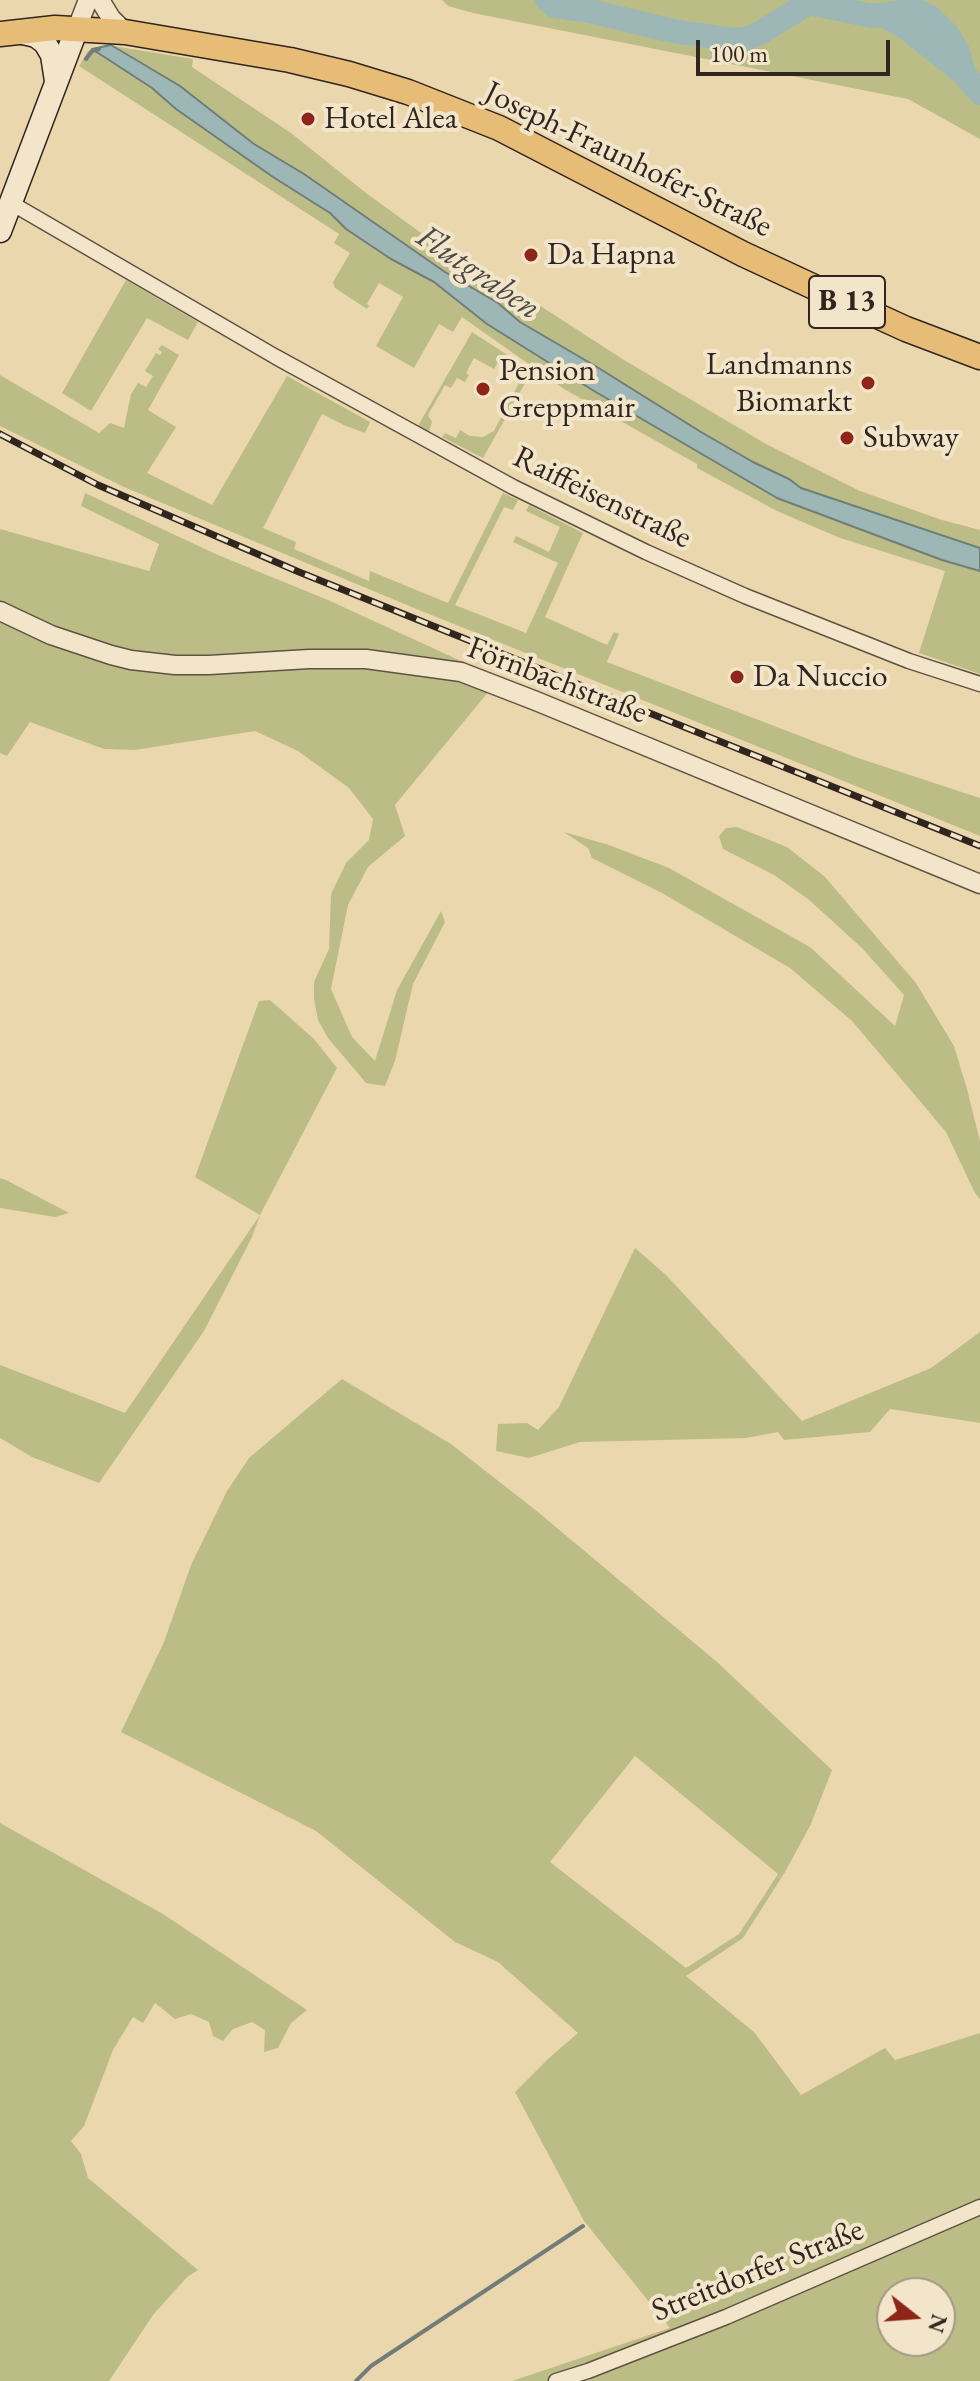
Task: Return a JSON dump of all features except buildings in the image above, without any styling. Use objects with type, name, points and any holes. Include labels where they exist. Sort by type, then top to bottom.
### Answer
[{"type":"main road","name":"Joseph-Fraunhofer-Straße","points":[[20,31],[85,18],[125,32],[290,60],[418,95],[499,128],[743,254],[906,329],[980,357]]},
{"type":"main road","points":[[0,231],[67,54],[85,18]]},
{"type":"main road","points":[[20,31],[36,36],[45,43],[52,55],[56,83]]},
{"type":"street","points":[[100,0],[125,32]]},
{"type":"street","name":"Raiffeisenstraße","points":[[11,203],[284,362],[513,487],[745,596],[909,661],[980,684]]},
{"type":"street","name":"Förnbachstraße","points":[[0,611],[51,635],[131,660],[209,665],[366,659],[461,672],[980,884]]},
{"type":"street","name":"Streitdorfer Straße","points":[[556,2381],[726,2317],[980,2207]]},
{"type":"green space","points":[[442,0],[980,0],[980,139],[908,99],[473,13],[448,6]]},
{"type":"green space","points":[[107,45],[193,59],[192,67],[291,133],[366,193],[515,301],[542,307],[624,360],[766,444],[860,491],[980,530],[980,674],[919,653],[945,571],[840,538],[777,511],[697,468],[697,464],[564,389],[462,317],[453,332],[439,324],[414,368],[376,346],[403,297],[379,283],[367,309],[335,288],[333,282],[350,253],[334,243],[339,234],[79,66],[88,51]]},
{"type":"green space","points":[[126,280],[198,322],[188,340],[147,318],[91,411],[62,393]]},
{"type":"green space","points":[[472,332],[532,371],[483,458],[442,437],[445,433],[456,438],[460,430],[470,436],[483,437],[494,431],[524,373],[500,359],[494,369],[474,358],[465,382],[457,378],[451,388],[445,385],[428,415],[432,422],[429,432],[418,426]]},
{"type":"green space","points":[[162,345],[179,355],[148,410],[176,427],[147,473],[212,505],[287,376],[370,422],[365,433],[322,414],[263,528],[296,542],[294,549],[369,581],[370,571],[448,603],[503,493],[518,500],[513,510],[504,507],[455,605],[526,633],[558,563],[513,542],[516,536],[549,552],[560,527],[526,511],[529,505],[583,533],[545,617],[607,645],[614,632],[619,634],[607,662],[858,758],[980,798],[980,836],[414,608],[124,487],[0,426],[0,375],[99,433],[110,423],[124,428],[131,394],[138,383],[146,387],[153,376],[145,371],[156,353],[160,355],[162,352],[158,349]]},
{"type":"green space","points":[[85,493],[472,666],[213,661],[120,650],[88,642],[0,603],[0,529],[149,571],[159,544],[81,506]]},
{"type":"green space","points":[[0,618],[109,662],[356,665],[419,672],[489,691],[395,805],[405,836],[368,867],[348,905],[331,989],[352,1037],[375,1061],[397,990],[441,911],[445,922],[413,984],[395,1061],[385,1086],[366,1083],[328,1038],[318,1020],[314,999],[314,982],[329,949],[331,894],[346,863],[369,840],[373,819],[349,788],[298,751],[255,731],[135,750],[104,749],[30,722],[7,756],[0,753]]},
{"type":"green space","points":[[737,827],[787,847],[824,876],[916,983],[954,1046],[967,1089],[980,1141],[980,1199],[946,1132],[852,1021],[790,968],[662,893],[592,858],[588,848],[564,832],[669,868],[810,947],[895,1026],[904,995],[862,948],[808,899],[774,875],[723,849],[719,836],[726,828]]},
{"type":"green space","points":[[270,1000],[314,1039],[337,1068],[260,1215],[195,1177],[259,1001]]},
{"type":"green space","points":[[0,1178],[69,1213],[55,1217],[0,1208]]},
{"type":"green space","points":[[260,1215],[204,1331],[99,1483],[32,1457],[0,1438],[0,1365],[125,1413]]},
{"type":"green space","points":[[635,1248],[666,1275],[802,1421],[931,1368],[980,1332],[980,1423],[890,1409],[870,1432],[784,1440],[778,1432],[746,1438],[580,1442],[529,1458],[496,1451],[498,1424],[527,1423],[538,1430],[559,1407]]},
{"type":"green space","points":[[342,1379],[451,1444],[538,1512],[717,1662],[832,1770],[810,1826],[743,1938],[686,1976],[755,2033],[801,2095],[885,2048],[895,2060],[980,2033],[980,2381],[512,2381],[670,2328],[584,2221],[515,2092],[578,2033],[498,1962],[455,1942],[316,1831],[121,1732],[164,1642],[191,1565],[227,1491],[249,1458]],"holes":[[[635,1756],[778,1874],[739,1934],[686,1968],[550,1862]]]},
{"type":"green space","points":[[0,1823],[163,1914],[307,2010],[291,2023],[278,2048],[264,2052],[265,2030],[252,2022],[233,2029],[223,2041],[213,2036],[209,2022],[191,2014],[175,2019],[155,2003],[143,2023],[133,2017],[113,2050],[84,2126],[71,2141],[81,2154],[88,2178],[198,2270],[187,2277],[153,2315],[109,2381],[0,2381]]},
{"type":"water","points":[[111,45],[180,86],[254,144],[304,174],[445,272],[498,303],[520,322],[701,432],[801,488],[980,548],[980,571],[942,560],[777,498],[594,391],[487,324],[434,282],[391,259],[346,229],[330,213],[273,177],[176,109],[152,88],[92,49]]},
{"type":"waterway","points":[[547,0],[555,6],[673,31],[734,40],[758,34],[809,3],[872,16],[916,10],[930,17],[949,36],[958,52],[964,74]]},
{"type":"waterway","points":[[884,15],[905,27],[947,60],[980,93]]},
{"type":"waterway","points":[[86,59],[92,51],[99,49]]},
{"type":"waterway","points":[[356,2381],[371,2366],[583,2226]]},
{"type":"railway","points":[[0,434],[98,485],[299,572],[980,846]]},
{"type":"place","name":"Hotel Alea","points":[[308,119]]},
{"type":"place","name":"Da Hapna","points":[[531,255]]},
{"type":"place","name":"Landmanns Biomarkt","points":[[868,383]]},
{"type":"place","name":"Pension Greppmair","points":[[483,389]]},
{"type":"place","name":"Subway","points":[[847,438]]},
{"type":"place","name":"Da Nuccio","points":[[737,677]]},
{"type":"water label","name":"Flutgraben","points":[[478,273]]}]
